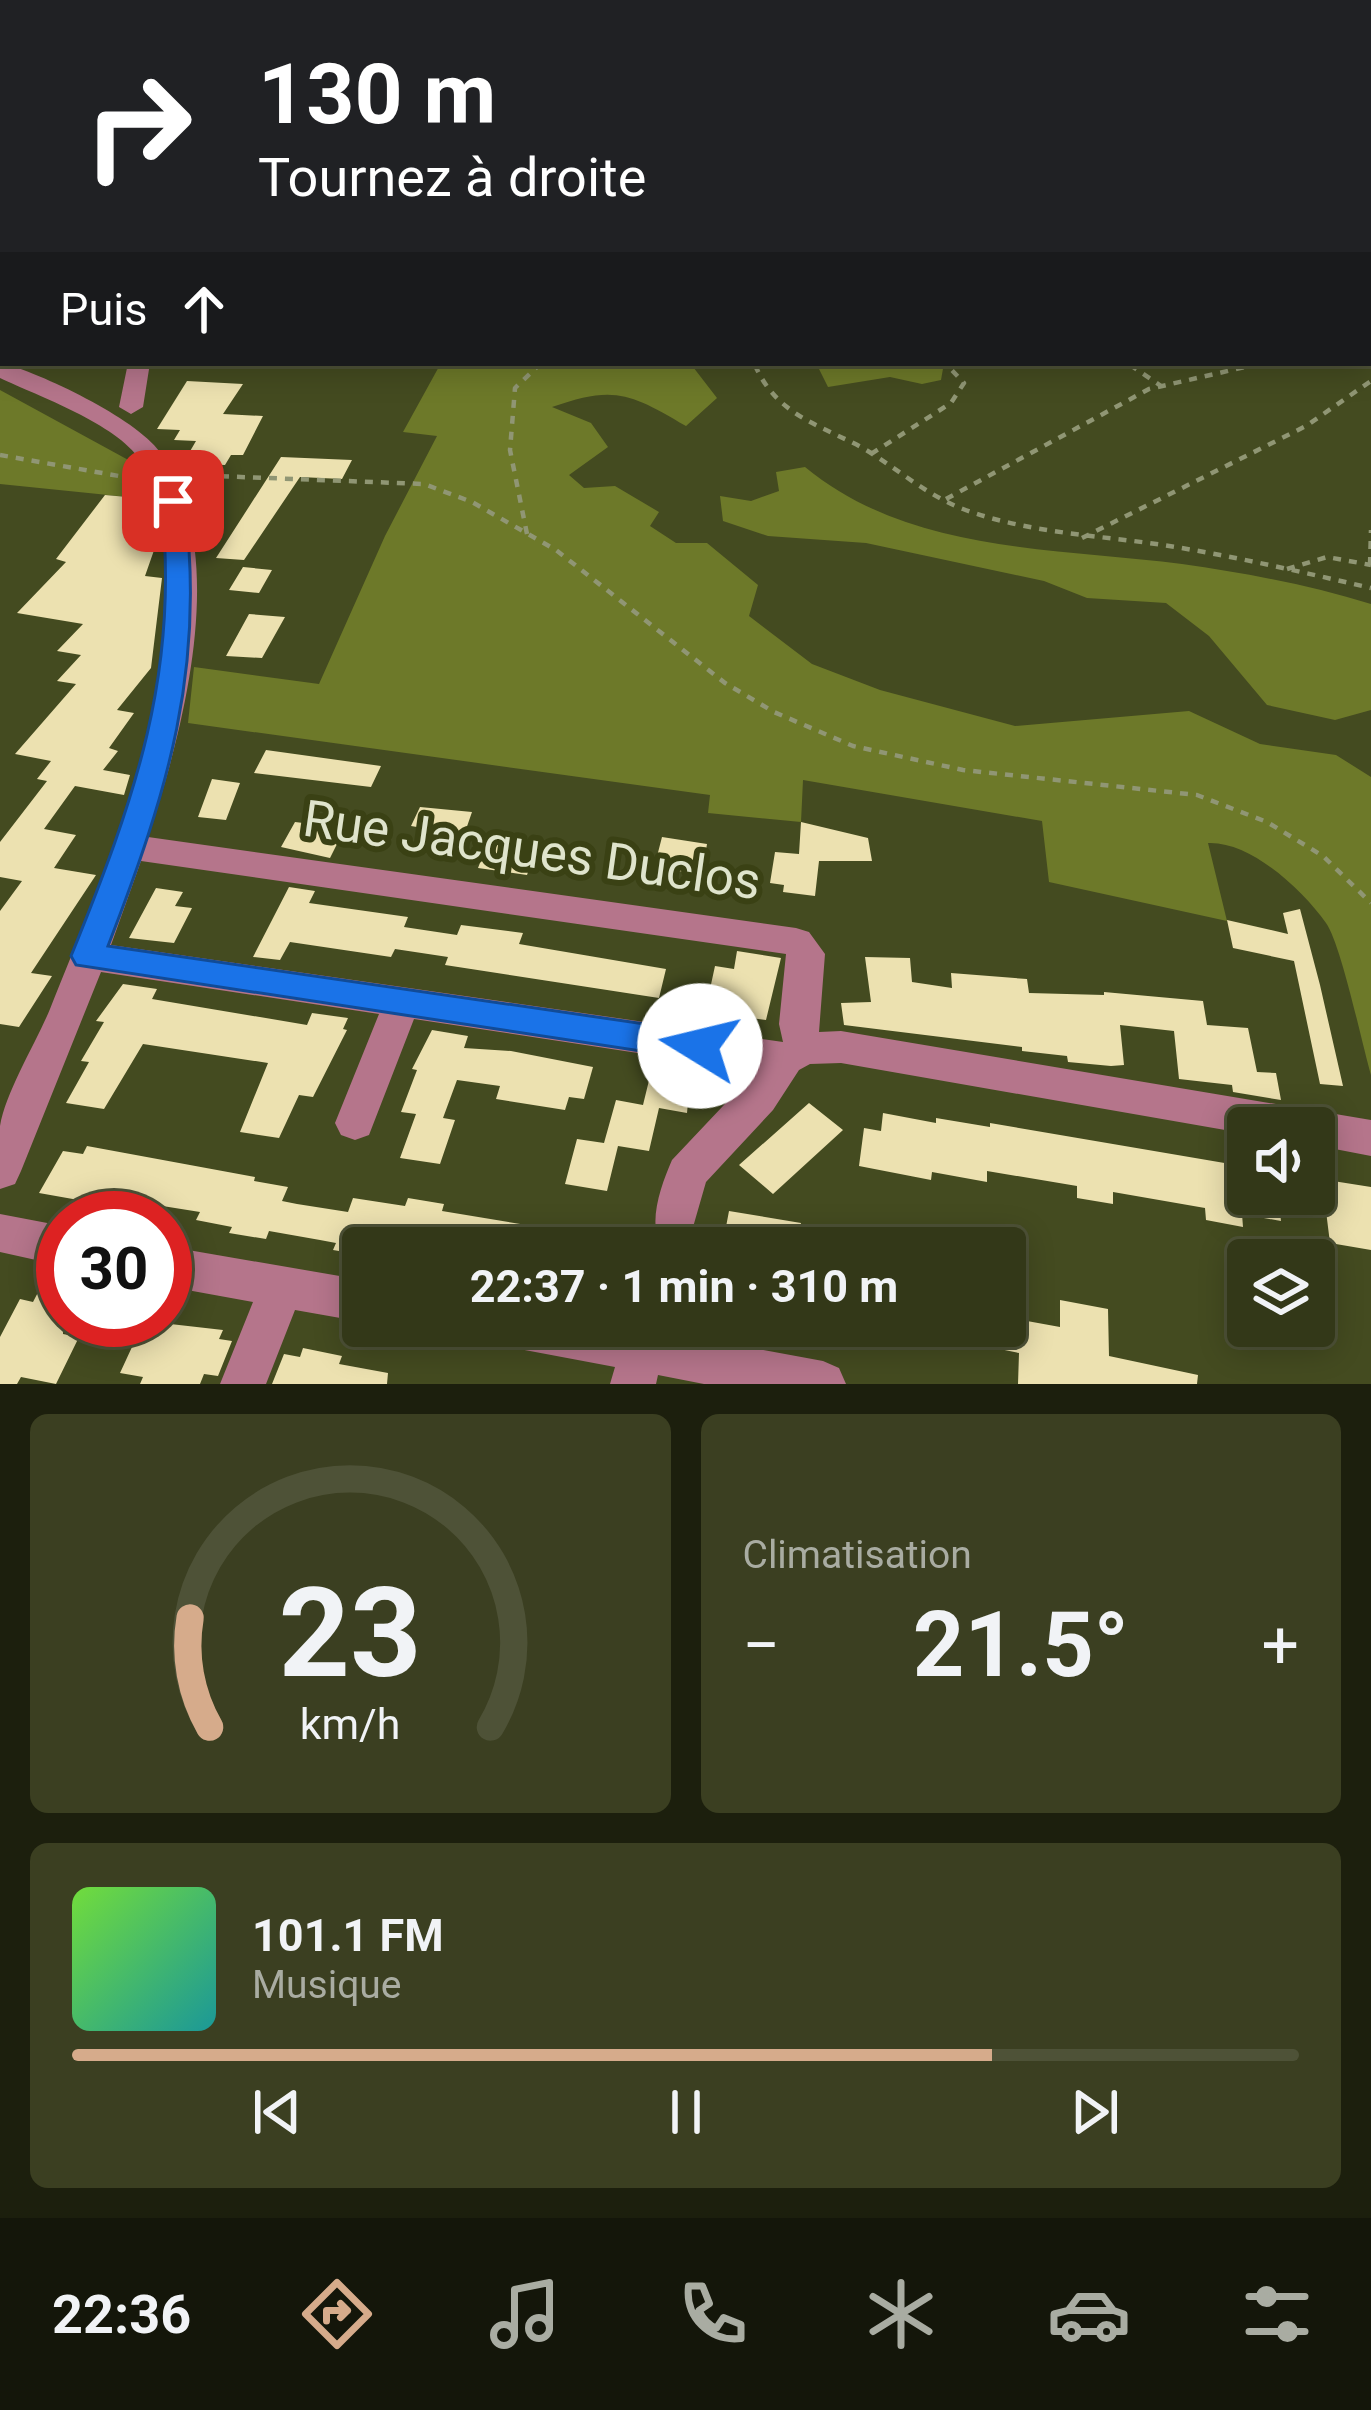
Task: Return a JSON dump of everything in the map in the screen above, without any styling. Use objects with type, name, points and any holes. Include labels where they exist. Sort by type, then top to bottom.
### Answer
[{"type":"street","points":[[131,407],[139,366]]},
{"type":"street","points":[[0,1171],[131,847],[160,749],[177,666],[181,562],[173,501],[140,446],[4,375]]},
{"type":"street","name":"Rue Jacques Duclos","points":[[131,847],[796,942],[807,953],[794,1054]]},
{"type":"street","points":[[88,956],[794,1054],[841,1047],[1227,1113]]},
{"type":"street","points":[[356,1123],[403,1000]]},
{"type":"street","points":[[674,1227],[687,1173],[794,1054]]},
{"type":"street","points":[[1335,1132],[1371,1138]]},
{"type":"street","points":[[0,1233],[36,1240]]},
{"type":"street","points":[[192,1271],[342,1298]]},
{"type":"street","points":[[243,1384],[280,1288]]},
{"type":"street","points":[[642,1352],[823,1384]]},
{"type":"path","points":[[527,534],[510,450],[515,388],[538,366]]},
{"type":"path","points":[[755,366],[760,380],[788,415],[871,454],[898,477],[943,501],[1013,524],[1082,538],[1156,544],[1371,588]]},
{"type":"path","points":[[871,454],[951,403],[964,383],[948,366]]},
{"type":"path","points":[[1131,366],[1161,386]]},
{"type":"path","points":[[943,501],[1161,386],[1250,366]]},
{"type":"path","points":[[1082,538],[1306,426],[1371,381]]},
{"type":"path","points":[[0,455],[122,480],[424,484],[472,502],[527,534],[611,591],[725,683],[774,712],[854,746],[963,770],[1197,795],[1267,822],[1323,856],[1371,903]]},
{"type":"path","points":[[1287,569],[1327,557],[1370,565],[1371,530]]},
{"type":"green space","points":[[439,366],[692,366],[717,398],[686,426],[621,396],[591,396],[552,407],[591,423],[608,447],[569,475],[584,488],[615,486],[659,512],[650,526],[676,543],[707,543],[758,585],[749,616],[812,664],[880,690],[1015,726],[1189,711],[1260,744],[1336,755],[1371,777],[1371,1075],[1326,923],[1274,870],[1224,844],[1208,843],[1227,921],[1049,882],[1042,821],[803,780],[801,822],[708,813],[710,795],[188,723],[194,667],[319,684],[385,536],[437,436],[403,432]]},
{"type":"green space","points":[[818,366],[943,366],[941,380],[922,384],[890,377],[828,387]]},
{"type":"green space","points":[[0,390],[132,462],[157,500],[0,484]]},
{"type":"green space","points":[[805,467],[846,495],[937,531],[1034,549],[1230,571],[1371,604],[1371,710],[1335,720],[1267,705],[1209,636],[1166,603],[1087,598],[1044,581],[866,543],[768,536],[723,521],[720,496],[751,501],[779,491],[776,472]]},
{"type":"building","points":[[187,381],[243,384],[223,414],[263,416],[243,455],[231,455],[225,465],[194,464],[200,454],[189,453],[196,441],[174,440],[180,430],[157,429]]},
{"type":"building","points":[[281,457],[352,460],[342,479],[300,477],[244,560],[216,558]]},
{"type":"building","points":[[105,495],[150,499],[159,536],[145,576],[162,578],[151,668],[117,710],[134,713],[109,748],[118,751],[103,770],[130,775],[124,795],[75,786],[44,829],[76,835],[54,868],[96,875],[31,973],[52,976],[19,1027],[0,1024],[0,911],[22,881],[0,877],[0,842],[47,781],[37,779],[51,761],[15,754],[76,684],[57,681],[81,655],[57,651],[83,624],[17,613],[66,562],[56,559]]},
{"type":"building","points":[[243,567],[272,570],[259,593],[229,590]]},
{"type":"building","points":[[249,614],[285,617],[262,658],[226,656]]},
{"type":"building","points":[[266,750],[381,766],[371,787],[254,773]]},
{"type":"building","points":[[212,779],[240,783],[226,820],[198,817]]},
{"type":"building","points":[[420,807],[472,812],[463,838],[421,833],[423,828],[411,826]]},
{"type":"building","points":[[295,822],[345,828],[330,858],[281,847]]},
{"type":"building","points":[[801,822],[868,838],[872,861],[819,861],[815,896],[783,892],[784,885],[770,883],[775,852],[799,854]]},
{"type":"building","points":[[662,837],[707,844],[702,874],[654,868]]},
{"type":"building","points":[[488,842],[536,848],[527,875],[478,868]]},
{"type":"building","points":[[289,887],[315,891],[309,903],[408,917],[404,927],[457,935],[461,925],[523,933],[519,944],[666,969],[659,998],[445,965],[448,957],[395,949],[391,957],[290,942],[280,960],[253,957]]},
{"type":"building","points":[[156,888],[183,892],[175,906],[192,908],[174,943],[129,938]]},
{"type":"building","points":[[1300,909],[1343,1086],[1320,1084],[1294,961],[1233,948],[1227,920],[1288,934],[1283,913]]},
{"type":"building","points":[[737,951],[781,958],[766,1020],[705,1012],[715,966],[734,969]]},
{"type":"building","points":[[865,957],[910,958],[912,982],[952,988],[951,973],[1027,979],[1029,993],[1104,992],[1203,1001],[1207,1025],[1248,1028],[1257,1072],[1276,1073],[1281,1100],[1233,1092],[1232,1085],[1179,1079],[1174,1031],[1120,1025],[1124,1065],[1111,1066],[1068,1062],[1067,1056],[1022,1051],[1022,1047],[844,1025],[841,1003],[871,1002]]},
{"type":"building","points":[[123,984],[157,989],[152,999],[307,1025],[312,1013],[348,1018],[343,1029],[347,1030],[313,1097],[299,1095],[279,1138],[240,1132],[268,1063],[143,1044],[104,1109],[66,1103],[89,1062],[81,1061],[104,1022],[96,1021]]},
{"type":"building","points":[[432,1030],[468,1036],[464,1048],[511,1051],[593,1067],[584,1099],[569,1097],[565,1110],[496,1099],[500,1086],[457,1080],[443,1118],[455,1120],[440,1164],[400,1158],[416,1114],[401,1112],[417,1070],[412,1069]]},
{"type":"building","points":[[653,1064],[691,1070],[687,1113],[659,1108],[649,1151],[618,1146],[607,1191],[565,1184],[577,1139],[604,1143],[616,1100],[643,1105]]},
{"type":"building","points":[[809,1103],[843,1130],[773,1194],[739,1165]]},
{"type":"building","points":[[883,1113],[936,1123],[936,1118],[990,1127],[990,1123],[1227,1163],[1227,1215],[1242,1215],[1243,1227],[1206,1220],[1205,1208],[1113,1192],[1113,1204],[1077,1198],[1077,1186],[987,1171],[987,1182],[932,1172],[931,1180],[859,1166],[864,1128],[881,1131]]},
{"type":"building","points":[[87,1146],[255,1177],[254,1181],[288,1187],[282,1201],[297,1204],[348,1212],[353,1198],[405,1206],[408,1198],[444,1204],[442,1211],[539,1227],[342,1227],[342,1252],[333,1250],[336,1243],[269,1231],[266,1239],[229,1233],[232,1227],[196,1220],[200,1212],[192,1211],[192,1191],[40,1191],[63,1151],[83,1154]]},
{"type":"building","points":[[1335,1181],[1371,1187],[1371,1250],[1330,1239],[1326,1215],[1335,1215]]},
{"type":"building","points":[[729,1211],[801,1223],[800,1227],[726,1227]]},
{"type":"building","points":[[1248,1215],[1280,1215],[1281,1221]]},
{"type":"building","points":[[36,1296],[36,1347],[74,1347],[56,1384],[21,1377],[17,1384],[0,1384],[0,1337],[20,1299],[33,1302]]},
{"type":"building","points":[[1060,1300],[1108,1309],[1109,1356],[1198,1375],[1197,1384],[1018,1384],[1019,1353],[990,1347],[1026,1347],[1026,1321],[1060,1327]]},
{"type":"building","points":[[192,1326],[223,1330],[219,1339],[232,1341],[218,1376],[204,1374],[200,1384],[140,1384],[143,1377],[120,1373],[132,1347],[192,1347]]},
{"type":"building","points":[[303,1348],[342,1356],[339,1364],[388,1373],[387,1384],[272,1384],[284,1354],[300,1357]]},
{"type":"route","points":[[173,501],[181,562],[177,666],[160,749],[131,847],[88,956],[700,1046]]}]
